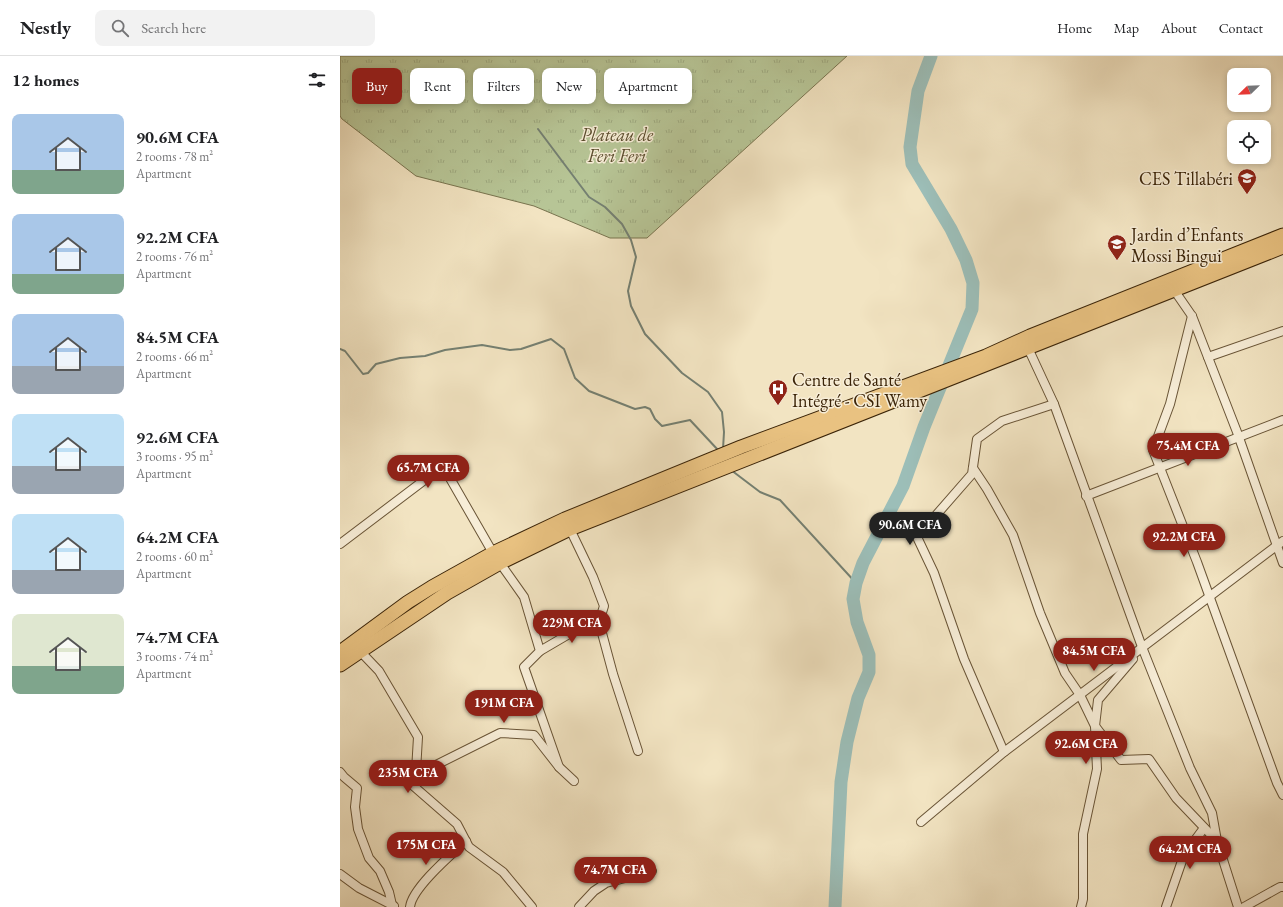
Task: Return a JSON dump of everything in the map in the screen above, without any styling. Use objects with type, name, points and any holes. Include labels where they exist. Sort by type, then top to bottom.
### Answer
[{"type":"main road","points":[[962,370],[1028,348],[1171,286],[1283,234]]},
{"type":"main road","points":[[340,652],[356,647],[447,593],[496,558],[567,524],[859,408],[962,370],[1171,286],[1283,247]]},
{"type":"main road","points":[[340,665],[356,647]]},
{"type":"street","points":[[1171,286],[1192,316],[1280,544],[1283,563]]},
{"type":"street","points":[[1192,316],[1170,404],[1153,450],[1277,783],[1283,795]]},
{"type":"street","points":[[1208,357],[1283,331]]},
{"type":"street","points":[[1028,348],[1054,404],[1086,496],[1142,647],[1190,768],[1212,813],[1217,841],[1238,907]]},
{"type":"street","points":[[1004,752],[964,659],[934,573],[917,537],[972,474],[977,438],[1002,421],[1054,404]]},
{"type":"street","points":[[1086,496],[1283,420]]},
{"type":"street","points":[[340,544],[442,466],[496,558],[524,597],[540,651]]},
{"type":"street","points":[[973,468],[987,489],[1013,535],[1052,646],[1065,674],[1080,695],[1095,726],[1121,760],[1149,759],[1176,798],[1217,841]]},
{"type":"street","points":[[567,524],[593,577],[604,606],[599,622],[613,674],[638,751]]},
{"type":"street","points":[[921,822],[1004,752],[1280,544]]},
{"type":"street","points":[[559,767],[524,667],[540,651],[586,624],[599,622]]},
{"type":"street","points":[[356,647],[379,671],[418,737],[416,771],[410,783],[457,824],[469,847],[503,872],[532,907]]},
{"type":"street","points":[[1080,907],[1083,899],[1083,834],[1096,769],[1095,726],[1098,700],[1142,647]]},
{"type":"street","points":[[416,771],[426,770],[500,734],[534,735],[559,767],[574,781]]},
{"type":"street","points":[[340,772],[357,788],[355,807],[358,829],[369,858],[380,871],[393,906]]},
{"type":"street","points":[[1166,907],[1184,855],[1204,828]]},
{"type":"street","points":[[410,907],[423,884],[447,857],[466,841]]},
{"type":"street","points":[[580,907],[594,891],[606,883],[652,871]]},
{"type":"street","points":[[340,874],[359,888],[393,906]]},
{"type":"street","points":[[1244,907],[1280,887],[1283,887]]},
{"type":"green space","name":"Plateau de Feri Feri","points":[[340,56],[847,56],[647,238],[610,238],[534,206],[416,176],[340,116]]},
{"type":"waterway","points":[[835,907],[841,782],[847,742],[858,698],[869,672],[869,655],[857,622],[853,599],[856,583],[863,563],[903,486],[924,427],[972,309],[973,283],[966,260],[951,229],[912,164],[910,147],[918,91],[931,56]]},
{"type":"waterway","points":[[538,129],[589,197],[605,207],[622,224],[631,240],[636,257],[628,291],[631,306],[645,334],[682,373],[708,392],[722,412],[724,432],[723,449]]},
{"type":"waterway","points":[[340,349],[345,351],[363,374],[368,373],[376,364],[400,358],[425,356],[445,350],[482,345],[510,350],[521,349],[551,339],[564,349],[575,378],[589,391],[635,409],[645,407],[650,409],[655,419],[662,426],[690,420],[718,450]]},
{"type":"waterway","points":[[731,470],[760,492],[780,500],[856,583]]},
{"type":"place","name":"CES Tillabéri","points":[[1247,195]]},
{"type":"place","name":"Jardin d’Enfants Mossi Bingui","points":[[1117,261]]},
{"type":"place","name":"Centre de Santé Intégré - CSI Wamy","points":[[778,406]]}]
